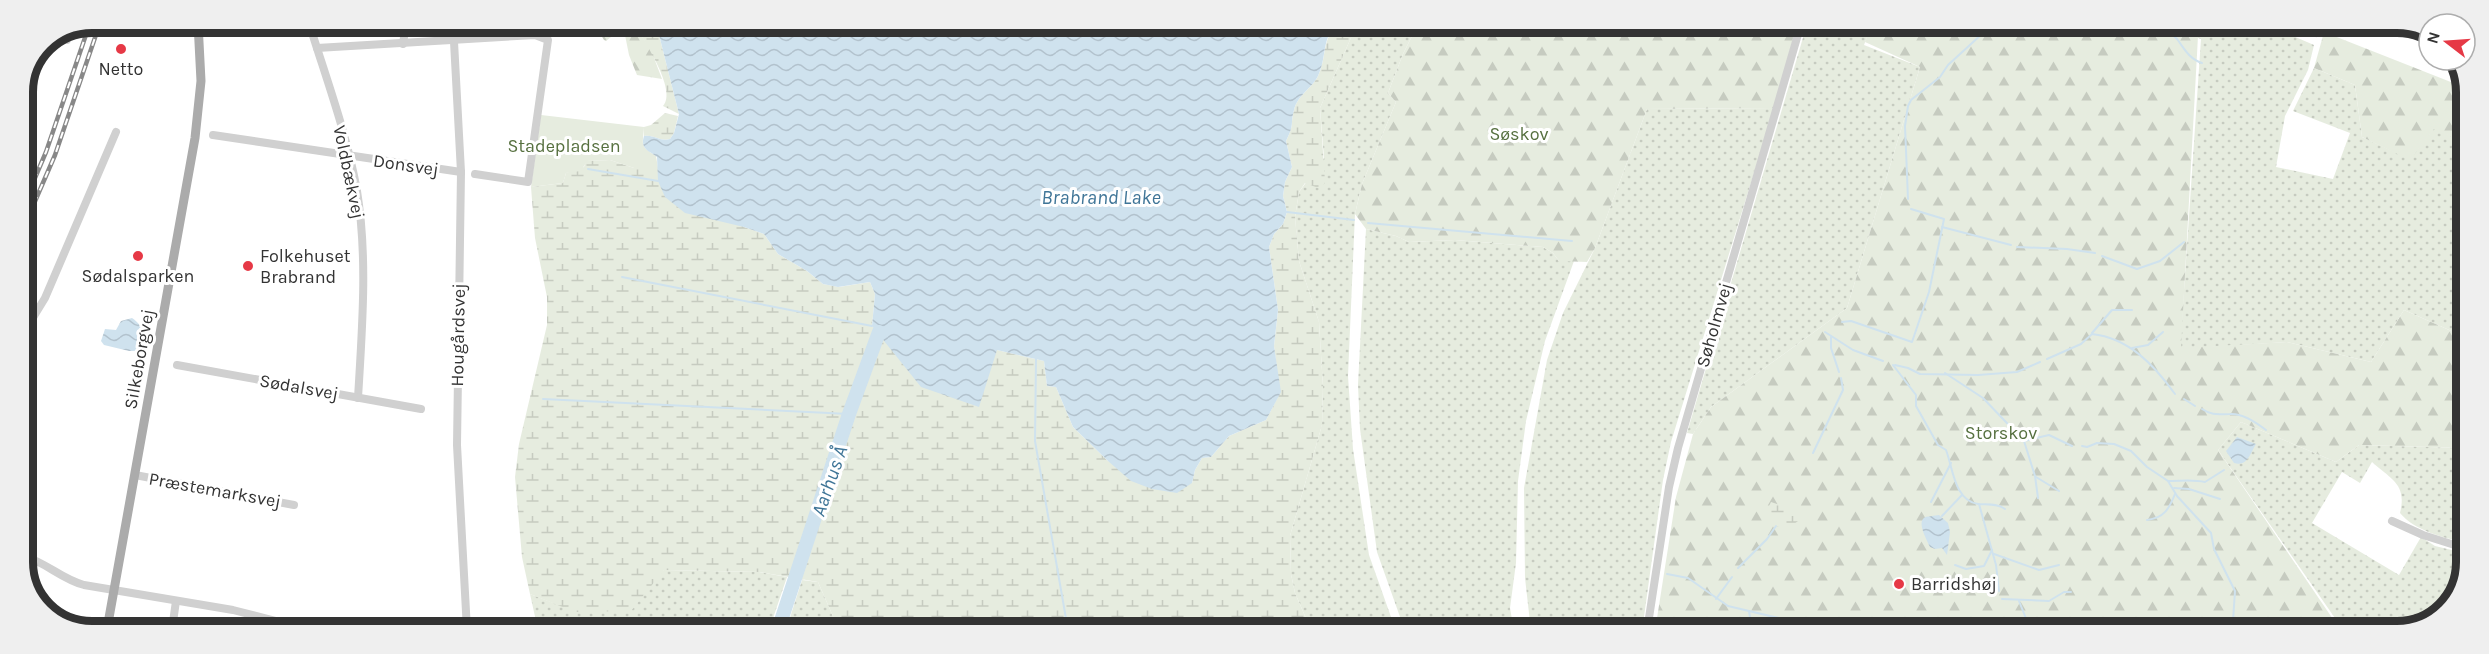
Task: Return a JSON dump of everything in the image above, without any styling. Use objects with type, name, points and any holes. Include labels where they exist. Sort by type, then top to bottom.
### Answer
[{"type":"main road","name":"Silkeborgvej","points":[[108,621],[195,138],[201,81],[198,33]]},
{"type":"street","name":"Voldbækvej","points":[[312,33],[350,156],[357,192],[363,265],[358,398]]},
{"type":"street","points":[[403,44],[405,33]]},
{"type":"street","name":"Hougårdsvej","points":[[454,33],[460,172],[457,445],[467,621]]},
{"type":"street","name":"Søholmvej","points":[[1649,621],[1669,487],[1678,448],[1798,33]]},
{"type":"street","points":[[317,48],[535,35],[548,40],[528,182],[475,174]]},
{"type":"street","points":[[244,141],[246,130]]},
{"type":"street","points":[[33,318],[45,298],[116,132]]},
{"type":"street","name":"Donsvej","points":[[213,135],[460,172]]},
{"type":"street","name":"Sødalsvej","points":[[177,365],[421,410]]},
{"type":"street","name":"Præstemarksvej","points":[[135,476],[294,505]]},
{"type":"street","points":[[2392,521],[2433,539],[2456,546]]},
{"type":"street","points":[[33,559],[73,582],[256,615],[278,621]]},
{"type":"street","points":[[173,621],[176,601]]},
{"type":"green space","points":[[601,33],[616,33],[606,41]]},
{"type":"green space","points":[[616,33],[640,33],[651,50],[662,79],[637,75],[629,55],[625,35]]},
{"type":"green space","points":[[639,33],[659,33],[679,114],[663,106],[666,89],[651,52]]},
{"type":"green space","points":[[1330,33],[1353,33],[1320,108],[1325,182],[1321,189],[1305,183],[1299,192],[1295,217],[1299,261],[1319,322],[1323,387],[1322,425],[1290,536],[1291,574],[1295,593],[1307,621],[835,621],[818,582],[759,572],[664,570],[631,611],[575,612],[530,594],[522,557],[515,477],[519,444],[547,325],[547,297],[535,238],[531,187],[563,183],[566,173],[584,167],[586,161],[610,160],[634,168],[658,168],[658,181],[744,227],[764,234],[778,254],[807,271],[823,284],[839,287],[870,282],[875,294],[872,326],[879,332],[997,350],[1044,361],[1047,386],[1056,387],[1073,427],[1108,461],[1192,483],[1195,470],[1202,458],[1211,457],[1229,436],[1266,420],[1280,393],[1274,346],[1278,310],[1269,247],[1274,234],[1283,224],[1287,212],[1283,196],[1285,182],[1292,167],[1286,141],[1294,110],[1298,100],[1318,76]]},
{"type":"green space","points":[[1353,33],[1414,33],[1388,93],[1396,102],[1362,184],[1355,214],[1348,376],[1353,449],[1369,555],[1392,621],[1307,621],[1295,593],[1291,574],[1290,536],[1322,425],[1323,387],[1319,322],[1299,261],[1295,217],[1299,192],[1324,158],[1320,108]]},
{"type":"green space","name":"Søskov","points":[[1414,33],[1795,33],[1774,108],[1647,109],[1595,248],[1587,262],[1559,261],[1553,253],[1543,247],[1455,240],[1409,242],[1396,236],[1366,229],[1355,214],[1362,184],[1396,102],[1388,93]]},
{"type":"green space","points":[[1804,33],[1869,33],[1864,45],[1920,67],[1847,308],[1711,407],[1693,434],[1687,433]]},
{"type":"green space","name":"Storskov","points":[[1868,33],[2189,33],[2198,36],[2181,348],[2287,342],[2371,362],[2404,310],[2456,333],[2456,448],[2359,445],[2336,462],[2241,422],[2218,450],[2334,621],[1657,621],[1676,497],[1693,434],[1711,407],[1847,308],[1920,67],[1865,42]]},
{"type":"green space","points":[[2186,33],[2286,33],[2314,45],[2308,70],[2285,116],[2276,167],[2333,179],[2350,133],[2293,111],[2314,68],[2355,85],[2362,137],[2410,159],[2434,128],[2456,138],[2456,333],[2404,310],[2371,362],[2287,342],[2180,349],[2201,39]]},
{"type":"green space","points":[[2324,33],[2417,69],[2417,72],[2425,72],[2455,84],[2456,139],[2434,129],[2410,160],[2362,137],[2355,85],[2314,68]]},
{"type":"green space","points":[[1774,108],[1671,442],[1663,480],[1643,621],[1530,621],[1525,578],[1524,488],[1547,360],[1563,313],[1595,248],[1647,109]]},
{"type":"green space","points":[[665,113],[678,116],[674,133],[670,139],[644,136],[644,127],[651,125]]},
{"type":"green space","name":"Stadepladsen","points":[[541,115],[644,127],[644,147],[656,156],[658,168],[634,168],[610,160],[587,161],[581,171],[566,173],[563,183],[531,187]]},
{"type":"green space","points":[[1366,229],[1396,236],[1409,242],[1455,240],[1543,247],[1553,253],[1559,261],[1574,261],[1545,341],[1526,421],[1518,481],[1516,563],[1510,608],[1512,621],[1401,621],[1377,552],[1360,429],[1358,385]]},
{"type":"green space","points":[[2241,422],[2336,462],[2359,445],[2456,448],[2456,540],[2429,532],[2406,519],[2400,513],[2401,495],[2396,483],[2372,462],[2360,483],[2342,472],[2312,523],[2399,575],[2421,537],[2435,546],[2456,551],[2455,574],[2448,592],[2427,613],[2409,620],[2337,621],[2218,450]]},
{"type":"green space","points":[[1771,502],[1798,511],[1801,518],[1789,526],[1776,526],[1766,512]]},
{"type":"green space","points":[[664,570],[759,572],[787,577],[772,621],[536,621],[530,594],[572,610]]},
{"type":"green space","points":[[802,580],[818,582],[835,621],[789,621]]},
{"type":"water","name":"Brabrand Lake","points":[[659,33],[1330,33],[1318,76],[1301,96],[1293,115],[1286,141],[1292,167],[1285,182],[1283,196],[1287,212],[1283,224],[1274,234],[1269,247],[1278,310],[1274,346],[1281,392],[1266,420],[1229,436],[1211,457],[1202,458],[1195,470],[1192,483],[1177,493],[1152,489],[1131,481],[1073,427],[1056,387],[1047,386],[1044,361],[997,350],[979,407],[921,387],[872,326],[875,294],[870,282],[838,287],[823,284],[807,271],[778,254],[764,234],[685,213],[665,197],[658,181],[657,157],[646,149],[643,144],[644,136],[670,139],[679,114]]},
{"type":"water","points":[[132,318],[142,329],[144,337],[139,351],[104,345],[101,341],[105,329],[116,330],[121,321]]},
{"type":"water","points":[[2237,437],[2256,444],[2248,459],[2238,464],[2234,463],[2226,451]]},
{"type":"water","points":[[1939,515],[1948,523],[1950,532],[1947,555],[1942,548],[1930,547],[1922,528],[1924,518]]},
{"type":"waterway","points":[[1908,199],[1905,126],[1908,106],[1911,100],[1940,77],[1948,65],[1983,33]]},
{"type":"waterway","points":[[2167,33],[2175,37],[2190,56],[2202,63]]},
{"type":"waterway","points":[[588,169],[658,181]]},
{"type":"waterway","points":[[1842,322],[1851,321],[1912,342],[1929,292],[1944,219],[1911,209]]},
{"type":"waterway","points":[[1287,212],[1354,220]]},
{"type":"waterway","points":[[1368,223],[1572,241]]},
{"type":"waterway","points":[[1942,227],[2011,245]]},
{"type":"waterway","points":[[2102,256],[2137,269],[2160,261],[2184,242]]},
{"type":"waterway","points":[[2017,247],[2067,249],[2095,253]]},
{"type":"waterway","points":[[622,277],[872,326]]},
{"type":"waterway","points":[[2092,333],[2112,310],[2132,310]]},
{"type":"waterway","name":"Aarhus Å","points":[[781,621],[849,414],[879,332]]},
{"type":"waterway","points":[[1825,332],[1853,350],[1883,361]]},
{"type":"waterway","points":[[2132,348],[2148,345],[2163,332]]},
{"type":"waterway","points":[[2047,359],[2081,344],[2092,334],[2105,337],[2118,341],[2140,355],[2175,394]]},
{"type":"waterway","points":[[1831,337],[1831,348],[1839,372]]},
{"type":"waterway","points":[[1036,359],[1035,441],[1066,621]]},
{"type":"waterway","points":[[1895,365],[1920,374],[1978,375],[2017,372],[2040,362]]},
{"type":"waterway","points":[[1893,365],[1916,395],[1916,406],[1938,445],[1946,450],[1959,490],[1970,501],[2005,509]]},
{"type":"waterway","points":[[1945,373],[1983,398],[2024,441],[2049,435],[2072,446]]},
{"type":"waterway","points":[[1813,453],[1843,390],[1841,378]]},
{"type":"waterway","points":[[543,399],[849,414]]},
{"type":"waterway","points":[[2184,399],[2195,406]]},
{"type":"waterway","points":[[2202,409],[2213,414],[2239,415],[2266,430]]},
{"type":"waterway","points":[[2024,441],[2035,476],[2038,498]]},
{"type":"waterway","points":[[2082,446],[2087,447],[2097,443],[2114,444],[2131,451],[2147,467],[2168,481],[2177,496],[2211,533],[2214,549],[2235,591],[2233,621]]},
{"type":"waterway","points":[[1931,502],[1951,463]]},
{"type":"waterway","points":[[2168,481],[2205,482],[2224,470]]},
{"type":"waterway","points":[[2036,477],[2059,491]]},
{"type":"waterway","points":[[2174,488],[2189,489],[2220,499]]},
{"type":"waterway","points":[[2147,520],[2165,512],[2175,494]]},
{"type":"waterway","points":[[1942,516],[1962,495]]},
{"type":"waterway","points":[[1979,504],[1996,565],[1999,591]]},
{"type":"waterway","points":[[1738,568],[1767,539],[1776,526]]},
{"type":"waterway","points":[[1955,565],[1966,569],[1984,566],[1992,550]]},
{"type":"waterway","points":[[1994,554],[2039,570],[2059,565]]},
{"type":"waterway","points":[[1667,574],[1688,578],[1728,606],[1791,621]]},
{"type":"waterway","points":[[1716,599],[1732,577]]},
{"type":"waterway","points":[[2002,599],[2049,601],[2064,592],[2071,592]]},
{"type":"waterway","points":[[2019,601],[2027,621]]},
{"type":"waterway","points":[[1749,611],[1750,621]]},
{"type":"railway","points":[[33,183],[46,152],[86,33]]},
{"type":"railway","points":[[33,206],[55,155],[97,33]]},
{"type":"place","name":"Netto","points":[[121,49]]},
{"type":"place","name":"Sødalsparken","points":[[138,256]]},
{"type":"place","name":"Folkehuset Brabrand","points":[[248,266]]},
{"type":"place","name":"Barridshøj","points":[[1899,584]]}]
